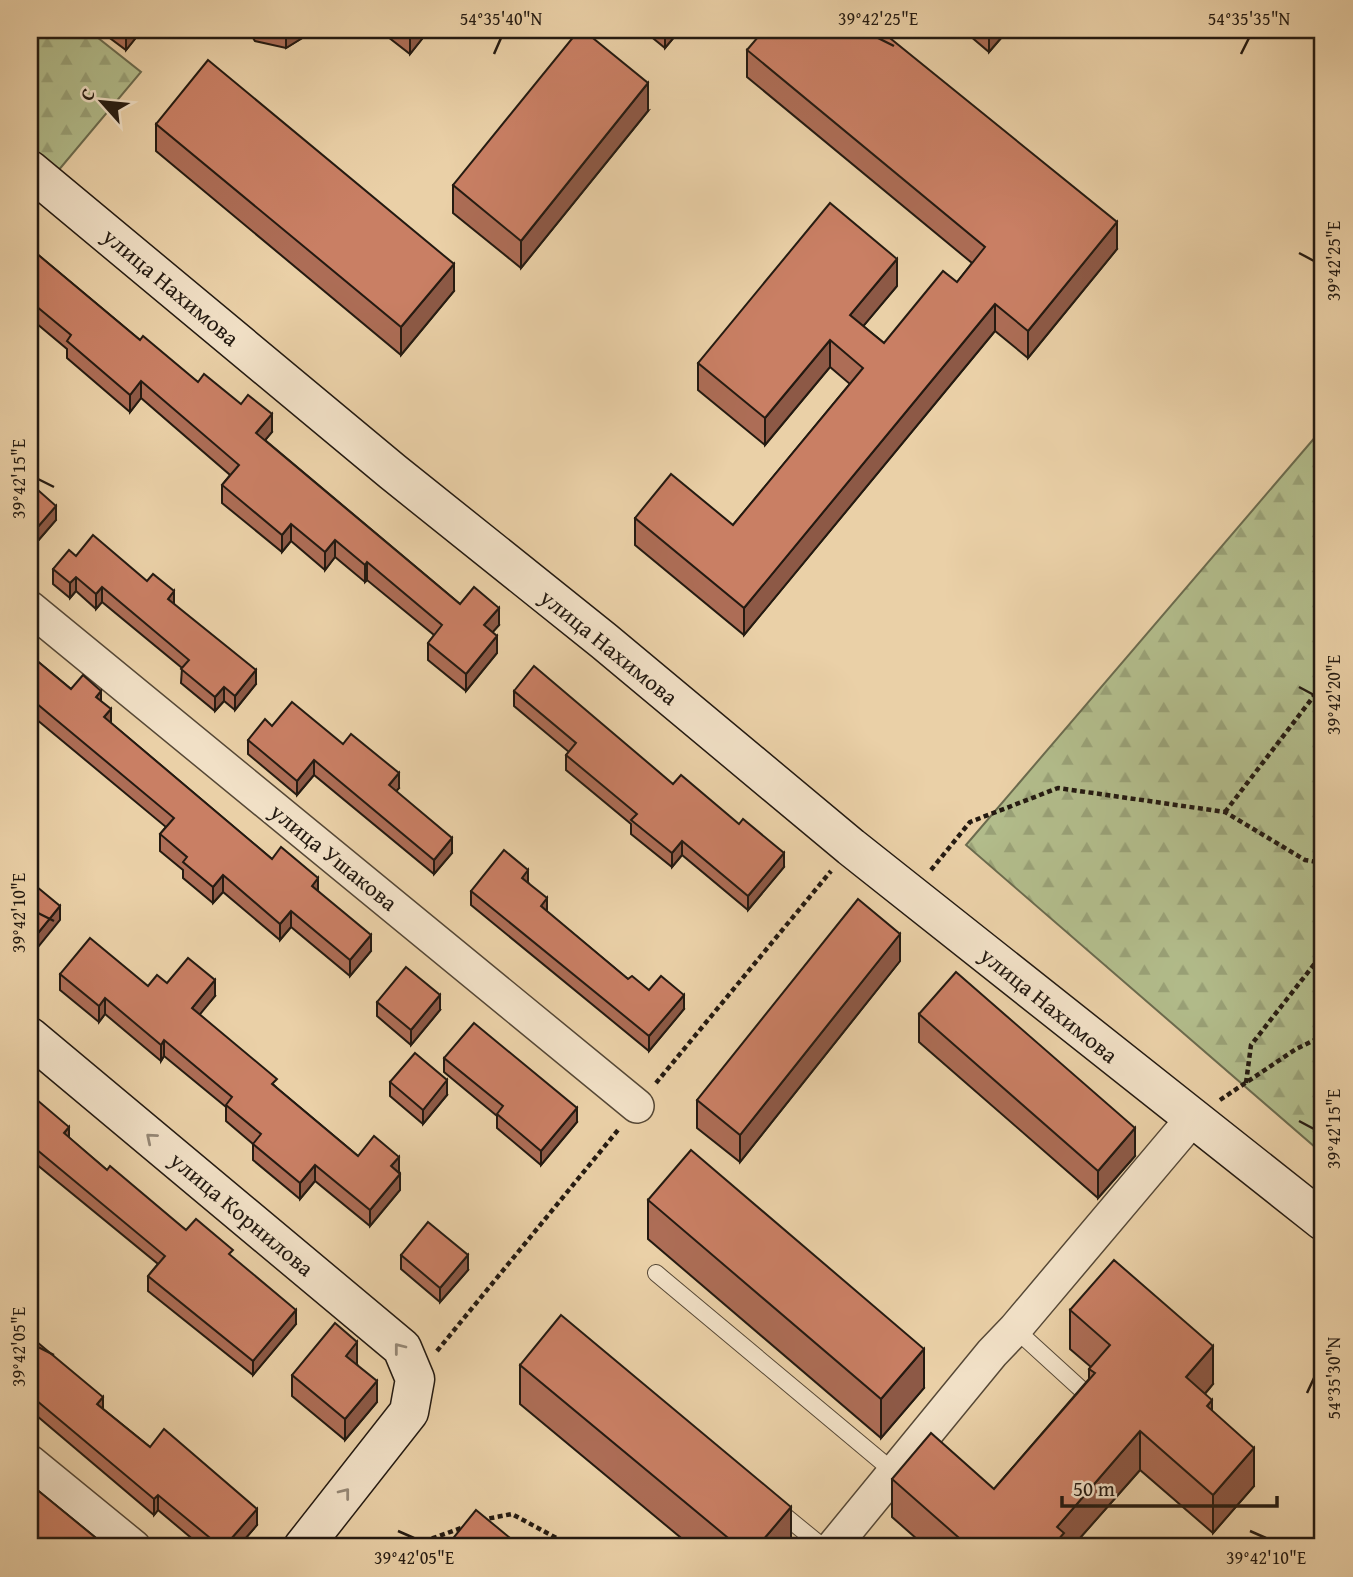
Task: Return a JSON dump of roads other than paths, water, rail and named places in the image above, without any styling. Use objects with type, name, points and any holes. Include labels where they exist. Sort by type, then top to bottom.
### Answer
[{"type":"street","name":"улица Нахимова","points":[[30,170],[393,472],[604,641],[911,895],[1323,1221]]},
{"type":"street","name":"улица Ушакова","points":[[30,608],[637,1106]]},
{"type":"street","name":"улица Корнилова","points":[[30,1037],[402,1348],[415,1379],[409,1412],[287,1542]]},
{"type":"street","points":[[832,1547],[992,1353],[1193,1118]]},
{"type":"street","points":[[30,1462],[134,1547]]},
{"type":"lane","points":[[656,1272],[894,1472]]},
{"type":"lane","points":[[1015,1329],[1082,1390]]},
{"type":"lane","points":[[760,1495],[823,1547]]}]
